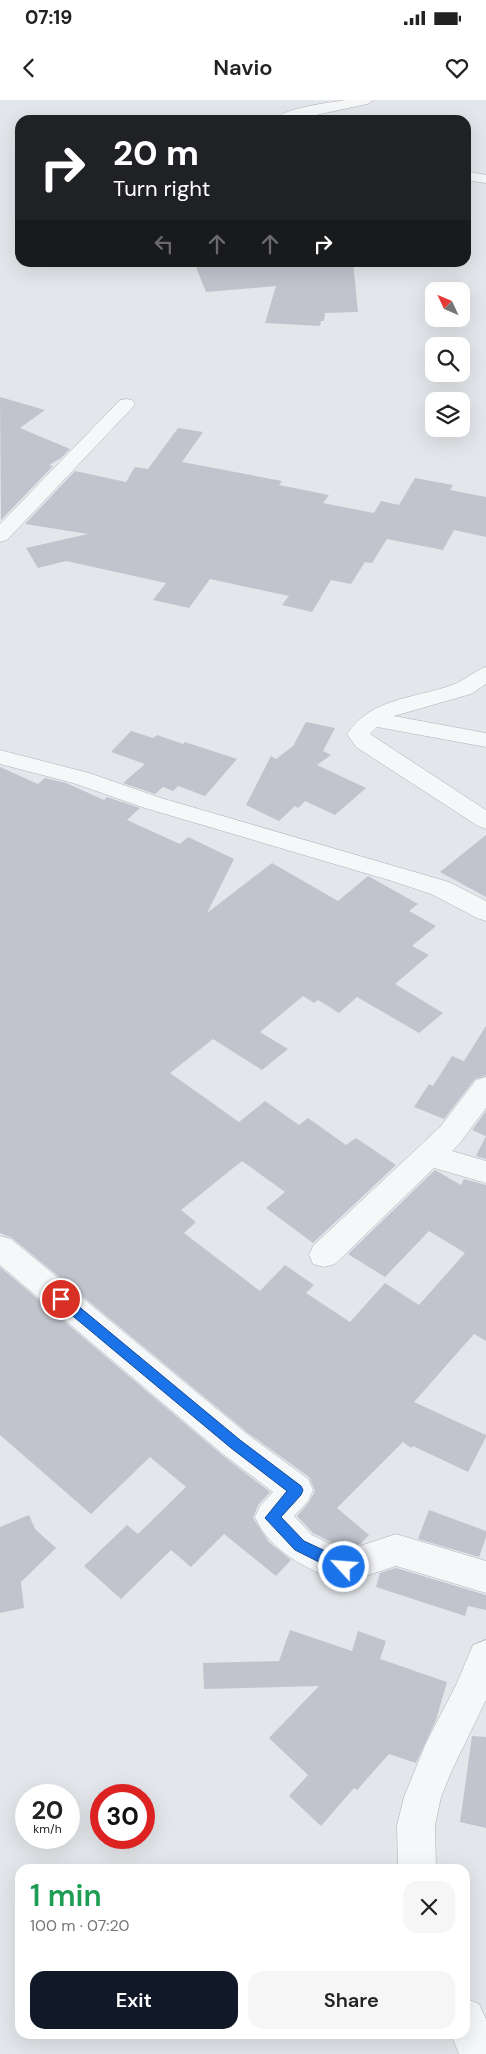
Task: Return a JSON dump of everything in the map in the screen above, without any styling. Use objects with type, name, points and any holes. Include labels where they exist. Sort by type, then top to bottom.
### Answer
[{"type":"street","points":[[293,115],[367,100]]},
{"type":"street","points":[[471,176],[486,179]]},
{"type":"street","points":[[0,536],[126,404]]},
{"type":"street","points":[[486,674],[464,688],[389,709],[364,724],[358,734],[364,742],[486,821]]},
{"type":"street","points":[[373,719],[486,740]]},
{"type":"street","points":[[0,757],[81,778],[153,803],[401,875],[440,888],[486,912]]},
{"type":"street","points":[[324,1256],[450,1135],[486,1087]]},
{"type":"street","points":[[429,1155],[486,1172]]},
{"type":"street","points":[[0,1248],[228,1438],[296,1490],[272,1518],[300,1546],[344,1567],[396,1550],[486,1577]]},
{"type":"street","points":[[417,1864],[417,1820],[432,1771],[484,1670]]},
{"type":"street","points":[[470,2030],[480,2054]]},
{"type":"building","points":[[196,267],[354,267],[358,312],[325,313],[324,321],[321,321],[320,326],[265,323],[276,286],[206,292]]},
{"type":"building","points":[[0,397],[45,410],[20,428],[70,449],[61,458],[49,465],[53,466],[1,520]]},
{"type":"building","points":[[178,428],[203,432],[182,462],[282,481],[279,485],[329,495],[323,503],[374,513],[381,501],[399,505],[415,478],[453,485],[450,490],[486,497],[486,537],[454,530],[443,550],[387,539],[372,563],[365,562],[351,584],[331,580],[312,612],[282,605],[289,596],[210,579],[189,608],[153,600],[166,583],[66,561],[38,568],[26,548],[88,534],[25,524],[75,471],[126,482],[135,467],[148,469]]},
{"type":"building","points":[[306,722],[335,728],[323,751],[331,755],[317,765],[366,788],[335,815],[305,801],[298,808],[295,806],[279,821],[246,805],[271,756],[276,759],[293,746]]},
{"type":"building","points":[[131,731],[153,738],[157,735],[183,744],[185,742],[237,759],[205,796],[178,786],[173,791],[163,787],[155,794],[123,783],[145,764],[111,752]]},
{"type":"building","points":[[0,767],[38,784],[45,778],[66,783],[104,800],[107,797],[140,808],[127,820],[180,844],[188,837],[234,859],[207,913],[272,863],[338,901],[368,876],[418,904],[409,911],[436,926],[412,946],[429,955],[395,984],[443,1013],[419,1033],[357,997],[339,1013],[318,1000],[314,1003],[303,996],[260,1032],[288,1049],[262,1070],[213,1039],[170,1073],[239,1122],[265,1101],[299,1125],[308,1118],[346,1145],[356,1138],[396,1165],[313,1243],[266,1208],[285,1192],[242,1161],[181,1210],[196,1222],[184,1233],[260,1291],[285,1265],[314,1285],[306,1293],[350,1322],[385,1283],[419,1305],[465,1253],[429,1231],[385,1277],[348,1254],[435,1170],[461,1185],[464,1179],[486,1185],[486,1341],[474,1334],[414,1402],[486,1435],[486,1437],[468,1472],[413,1446],[411,1448],[403,1442],[337,1508],[369,1535],[360,1544],[345,1549],[313,1533],[297,1516],[309,1502],[315,1491],[309,1477],[248,1433],[12,1238],[0,1233]]},
{"type":"building","points":[[486,835],[486,897],[440,872]]},
{"type":"building","points":[[486,1026],[486,1075],[475,1079],[444,1119],[414,1107],[429,1084],[433,1086],[452,1056],[464,1061]]},
{"type":"building","points":[[486,1111],[486,1136],[472,1130]]},
{"type":"building","points":[[486,1136],[486,1159],[476,1156]]},
{"type":"building","points":[[0,1267],[222,1455],[270,1492],[258,1505],[253,1518],[269,1542],[291,1560],[276,1576],[224,1534],[191,1567],[171,1550],[121,1599],[84,1566],[127,1525],[138,1534],[186,1487],[150,1457],[91,1514],[0,1435]]},
{"type":"building","points":[[429,1510],[486,1531],[486,1537],[479,1557],[418,1539]]},
{"type":"building","points":[[29,1515],[35,1529],[56,1548],[21,1582],[24,1608],[0,1613],[0,1527]]},
{"type":"building","points":[[396,1568],[486,1595],[486,1610],[468,1606],[465,1616],[376,1587],[380,1573]]},
{"type":"building","points":[[290,1630],[352,1651],[358,1631],[386,1641],[380,1659],[447,1682],[436,1720],[416,1763],[389,1754],[357,1790],[354,1788],[321,1826],[289,1796],[308,1775],[269,1738],[319,1686],[204,1689],[203,1663],[279,1661]]},
{"type":"building","points":[[472,1736],[486,1737],[486,1828],[460,1822]]},
{"type":"route","points":[[61,1299],[236,1444],[296,1490],[272,1518],[300,1546],[344,1567]]}]
